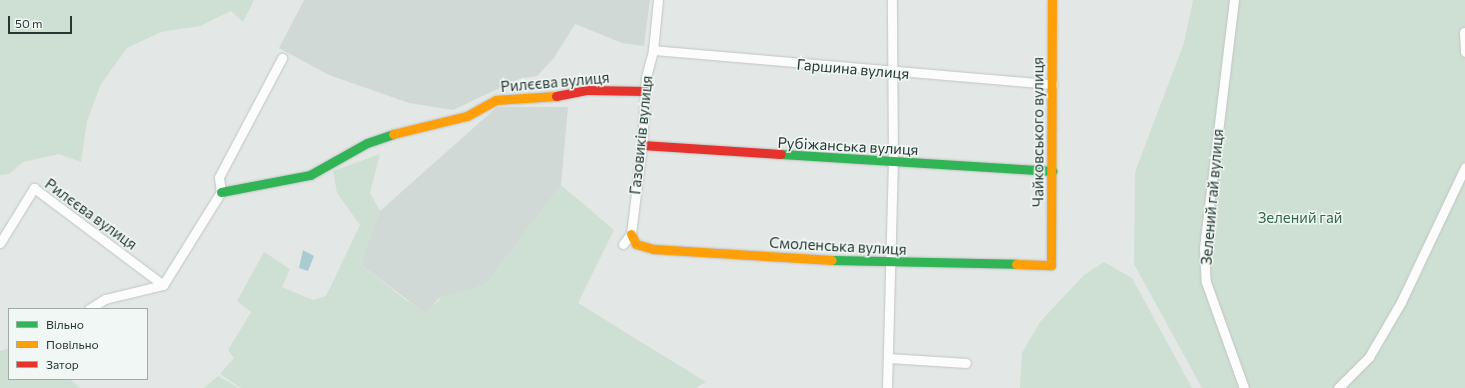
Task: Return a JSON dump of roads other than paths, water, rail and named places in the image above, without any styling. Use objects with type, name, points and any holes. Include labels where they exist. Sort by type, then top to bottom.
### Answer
[{"type":"street","name":"Газовиків вулиця","points":[[631,234],[642,145],[646,77],[653,50],[658,0]]},
{"type":"street","points":[[887,388],[893,163],[890,72],[892,0]]},
{"type":"street","name":"Чайковського вулиця","points":[[1051,265],[1054,84],[1052,0]]},
{"type":"street","name":"Зелений гай вулиця","points":[[1234,0],[1204,249],[1206,282],[1244,388]]},
{"type":"street","points":[[1464,32],[1465,52]]},
{"type":"street","name":"Гаршина вулиця","points":[[653,50],[890,72],[1054,84]]},
{"type":"street","points":[[91,308],[105,299],[163,285],[221,192],[219,177],[282,58]]},
{"type":"street","name":"Рилєєва вулиця","points":[[221,192],[310,175],[367,143],[416,126],[438,125],[466,116],[496,100],[547,98],[587,90],[646,91]]},
{"type":"street","name":"Рубіжанська вулиця","points":[[642,145],[893,163],[1052,171]]},
{"type":"street","points":[[1338,388],[1369,357],[1400,302],[1465,167]]},
{"type":"street","name":"Рилєєва вулиця","points":[[0,243],[34,188],[163,285]]},
{"type":"street","points":[[623,244],[631,234]]},
{"type":"street","name":"Смоленська вулиця","points":[[631,234],[636,244],[653,249],[890,263],[1051,265]]},
{"type":"street","points":[[888,358],[966,363]]},
{"type":"water","points":[[303,250],[314,256],[308,271],[299,268]]},
{"type":"park label","name":"Зелений гай","points":[[1300,218]]}]
